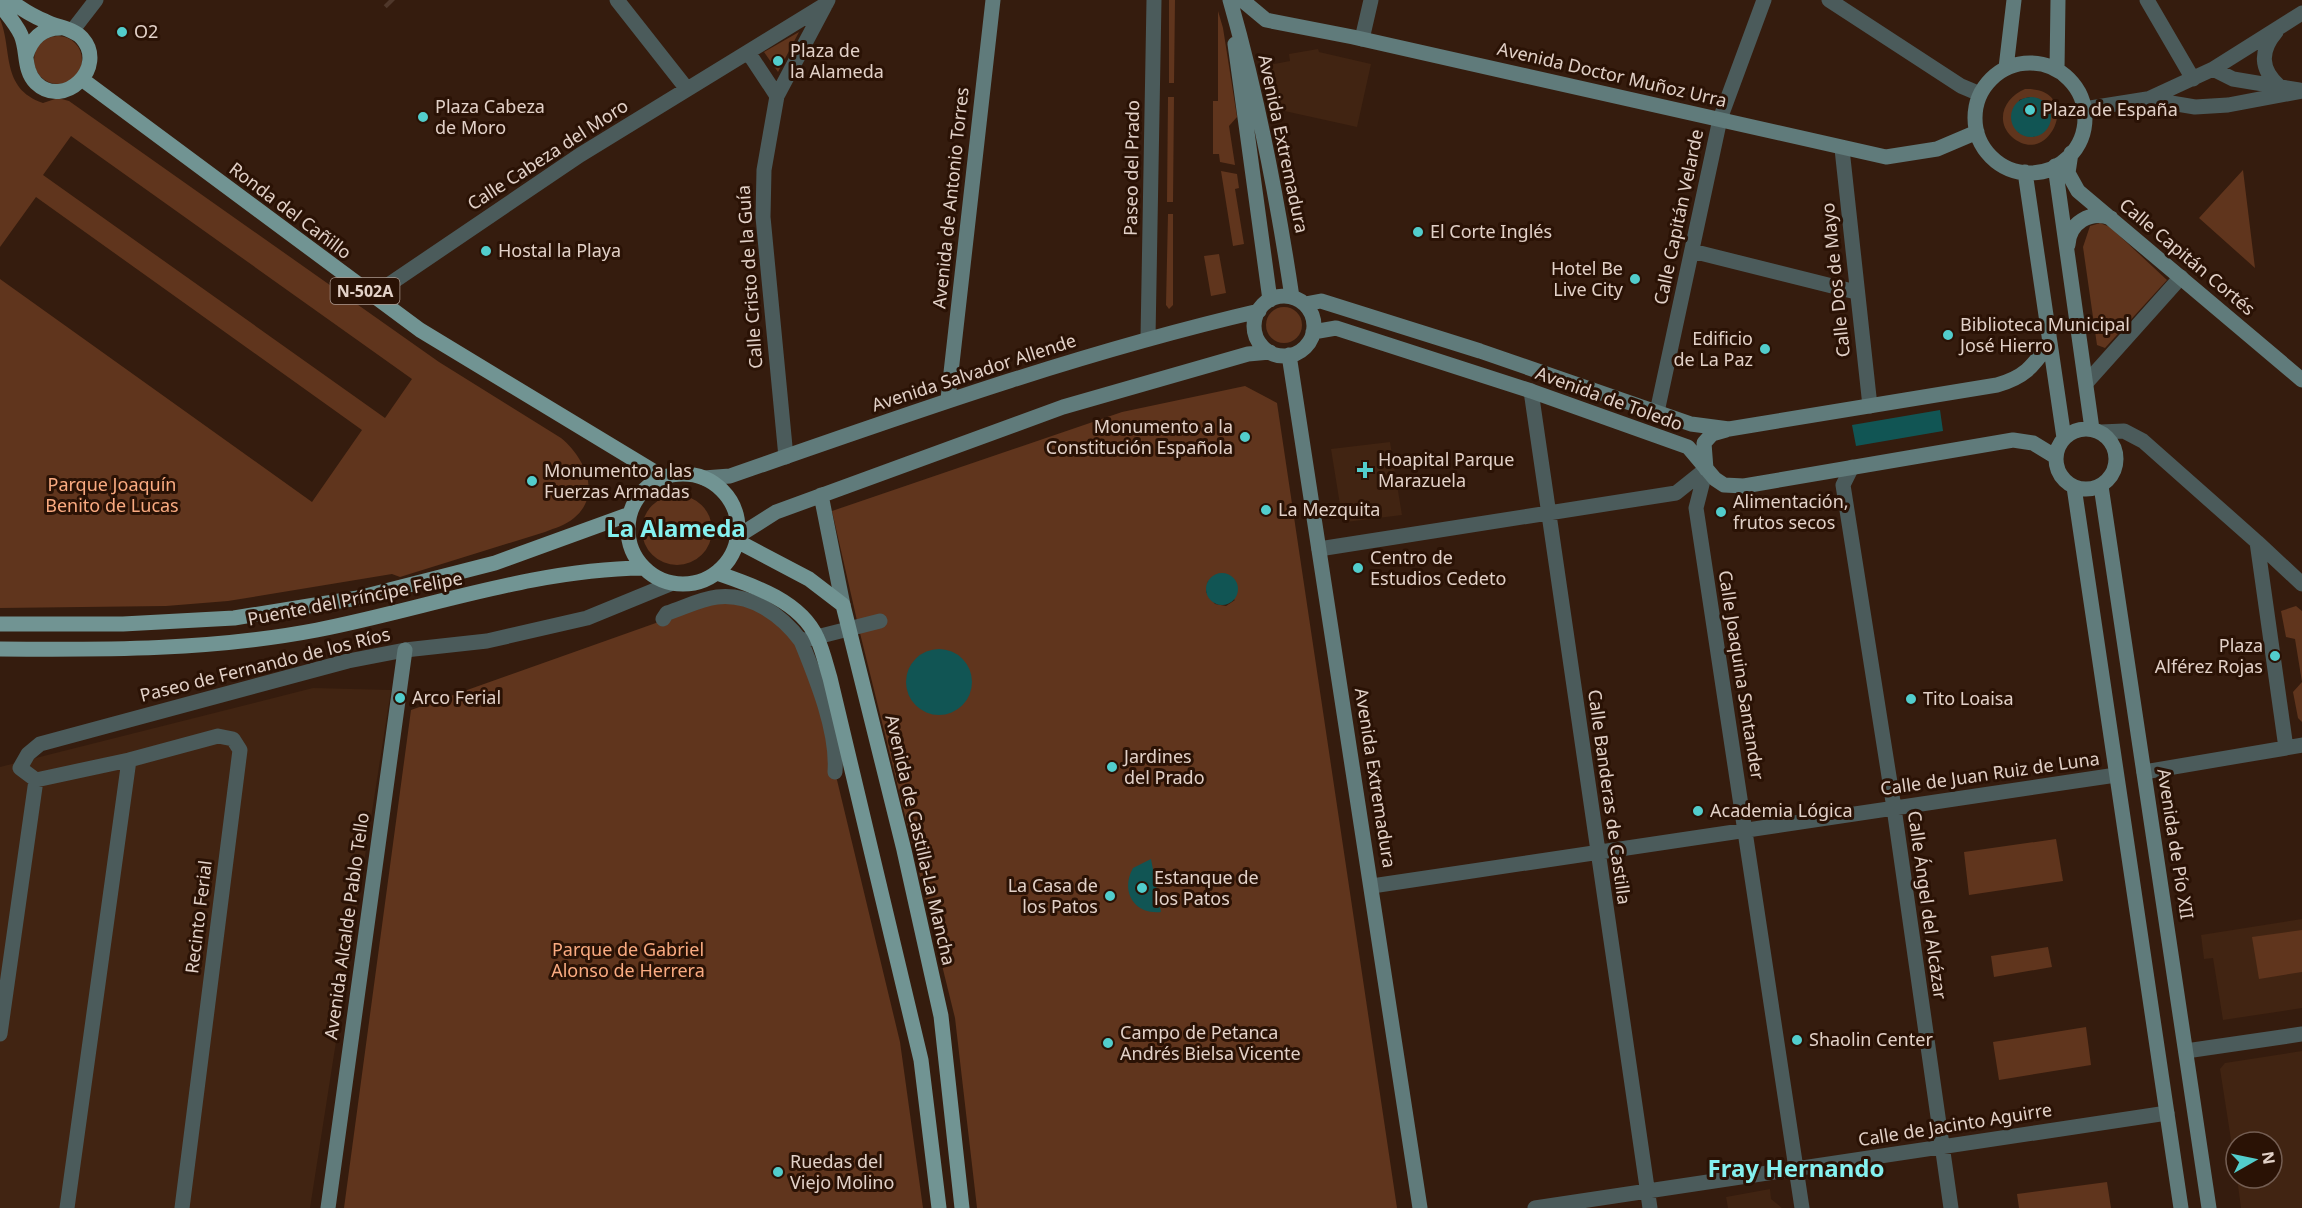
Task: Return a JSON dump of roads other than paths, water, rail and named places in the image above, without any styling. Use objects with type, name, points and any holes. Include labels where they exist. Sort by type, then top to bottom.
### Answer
[{"type":"main road","points":[[0,5],[21,36],[31,76],[46,89],[66,91],[82,80],[88,70],[90,58],[82,38],[44,21],[9,0]]},
{"type":"main road","name":"Avenida de Antonio Torres","points":[[948,399],[993,0]]},
{"type":"main road","name":"Avenida Extremadura","points":[[1230,0],[1248,63],[1299,301],[1313,317],[1313,332]]},
{"type":"main road","name":"Avenida Extremadura","points":[[1230,0],[1270,300]]},
{"type":"main road","name":"Avenida Doctor Muñoz Urra","points":[[1242,0],[1266,20],[1362,39],[1720,119],[1842,149],[1886,157],[1937,149],[1977,132]]},
{"type":"main road","points":[[2006,68],[2014,0]]},
{"type":"main road","points":[[2057,70],[2058,0]]},
{"type":"main road","points":[[1248,63],[1246,47],[1249,27],[1258,20],[1266,20]]},
{"type":"main road","points":[[26,56],[35,37],[53,28],[68,30]]},
{"type":"main road","points":[[2029,63],[2057,70],[2075,86],[2084,109],[2083,129],[2071,153],[2055,166],[2044,171],[2012,170],[1995,160],[1985,150],[1977,132],[1975,116],[1980,94],[1994,76],[2006,68],[2029,63]]},
{"type":"main road","name":"Ronda del Cañillo","points":[[82,80],[420,330],[663,477]]},
{"type":"main road","name":"Calle Capitán Cortés","points":[[2071,153],[2068,173],[2074,186],[2302,381]]},
{"type":"main road","points":[[2055,166],[2087,382],[2097,431]]},
{"type":"main road","points":[[2025,172],[2064,438],[2056,457],[2061,475],[2074,487],[2089,489],[2101,486],[2112,476],[2117,458],[2112,443],[2097,431],[2076,430],[2064,438]]},
{"type":"main road","points":[[2067,248],[2072,231],[2084,219],[2099,215],[2113,219]]},
{"type":"main road","points":[[1270,352],[1256,334],[1255,325],[1259,311],[1270,300],[1283,296],[1299,301]]},
{"type":"main road","name":"Avenida de Toledo","points":[[1299,301],[1321,301],[1480,351],[1691,424],[1729,429],[2017,379],[2032,367],[2049,344]]},
{"type":"main road","name":"Avenida Salvador Allende","points":[[704,478],[730,476],[948,399],[1148,338],[1259,311]]},
{"type":"main road","name":"Avenida de Toledo","points":[[1313,332],[1336,328],[1531,392],[1688,447],[1706,469],[1724,485],[1744,486],[2013,440],[2033,443],[2056,457]]},
{"type":"main road","points":[[738,538],[776,512],[1063,407],[1248,354],[1270,352],[1289,355],[1303,349],[1313,332]]},
{"type":"main road","name":"Avenida Extremadura","points":[[1289,355],[1420,1208]]},
{"type":"main road","points":[[1706,469],[1704,443],[1712,434],[1729,429]]},
{"type":"main road","points":[[684,474],[704,478],[728,497],[735,510],[738,538],[728,562],[717,573],[695,584],[670,584],[655,578],[643,568],[632,552],[627,533],[630,514],[637,498],[648,486],[663,477],[684,474]]},
{"type":"main road","name":"Avenida de Pío XII","points":[[2101,486],[2209,1208]]},
{"type":"main road","points":[[2074,487],[2181,1208]]},
{"type":"main road","points":[[821,495],[843,605]]},
{"type":"main road","name":"Puente del Príncipe Felipe","points":[[0,624],[123,624],[234,618],[358,598],[495,563],[630,514]]},
{"type":"main road","points":[[738,538],[809,579],[843,605]]},
{"type":"main road","name":"Puente del Príncipe Felipe","points":[[0,649],[135,648],[252,640],[396,614],[583,570],[643,568]]},
{"type":"main road","points":[[717,573],[785,603],[804,618],[817,637],[830,678],[921,1060],[939,1208]]},
{"type":"main road","name":"Avenida de Castilla-La Mancha","points":[[843,605],[904,850],[941,1016],[962,1208]]},
{"type":"main road","name":"Avenida Alcalde Pablo Tello","points":[[328,1208],[405,650]]},
{"type":"street","points":[[68,30],[96,0]]},
{"type":"street","points":[[617,0],[687,89]]},
{"type":"street","name":"Paseo del Prado","points":[[1148,338],[1154,0]]},
{"type":"street","points":[[1362,39],[1371,0]]},
{"type":"street","name":"Calle Capitán Velarde","points":[[1658,412],[1720,119],[1764,0]]},
{"type":"street","points":[[1829,0],[1961,86],[1980,94]]},
{"type":"street","points":[[2147,0],[2193,79]]},
{"type":"street","points":[[827,2],[777,96],[748,52],[827,2]]},
{"type":"street","points":[[2084,109],[2147,99],[2193,79],[2213,69],[2302,13]]},
{"type":"street","points":[[2279,86],[2270,77],[2264,58],[2271,38],[2282,26]]},
{"type":"street","name":"Calle Cabeza del Moro","points":[[372,296],[580,155],[748,52]]},
{"type":"street","points":[[2213,69],[2233,79],[2302,91]]},
{"type":"street","points":[[2147,99],[2194,107],[2228,105],[2302,91]]},
{"type":"street","name":"Calle Cristo de la Guía","points":[[777,96],[764,170],[763,217],[786,457]]},
{"type":"street","name":"Calle Dos de Mayo","points":[[1842,149],[1870,406]]},
{"type":"street","points":[[1692,251],[1856,292]]},
{"type":"street","points":[[2087,382],[2181,277]]},
{"type":"street","name":"Calle Banderas de Castilla","points":[[1531,392],[1650,1208]]},
{"type":"street","points":[[2097,431],[2124,431],[2143,441],[2302,584]]},
{"type":"street","name":"Calle Ángel del Alcázar","points":[[1852,467],[1843,485],[1894,808],[1952,1208]]},
{"type":"street","points":[[1319,549],[1676,493],[1706,469]]},
{"type":"street","name":"Calle Joaquina Santander","points":[[1706,469],[1696,508],[1802,1208]]},
{"type":"street","points":[[2257,542],[2286,748]]},
{"type":"street","name":"Paseo de Fernando de los Ríos","points":[[36,780],[20,768],[28,754],[40,744],[348,661],[405,650],[487,641],[587,618],[670,584]]},
{"type":"street","points":[[663,620],[667,614],[715,597],[736,597],[770,610],[791,627],[801,641],[821,696],[836,757],[835,772]]},
{"type":"street","points":[[801,641],[848,627],[880,621]]},
{"type":"street","name":"Recinto Ferial","points":[[36,780],[129,760],[218,736],[233,739],[240,750],[182,1208]]},
{"type":"street","points":[[2144,772],[2302,745]]},
{"type":"street","points":[[68,1208],[129,760]]},
{"type":"street","name":"Calle de Juan Ruiz de Luna","points":[[1372,886],[2116,774]]},
{"type":"street","points":[[0,1034],[36,780]]},
{"type":"street","points":[[2186,1051],[2302,1034]]},
{"type":"street","name":"Calle de Jacinto Aguirre","points":[[1535,1208],[2167,1113]]},
{"type":"water","points":[[2031,97],[2045,103],[2051,117],[2045,131],[2031,137],[2017,131],[2011,117],[2017,103]]},
{"type":"water","points":[[1940,410],[1943,431],[1856,446],[1852,425]]},
{"type":"water","points":[[1222,573],[1234,577],[1238,589],[1234,601],[1222,605],[1210,601],[1206,589],[1210,577]]},
{"type":"water","points":[[939,649],[952,652],[962,659],[969,669],[972,682],[969,695],[962,705],[952,712],[939,715],[926,712],[916,705],[909,695],[906,682],[909,669],[916,659],[926,652]]},
{"type":"water","name":"Estanque de los Patos","points":[[1151,859],[1161,912],[1143,910],[1132,900],[1129,893],[1129,877],[1133,868]]},
{"type":"tunnel","points":[[389,0],[392,3]]},
{"type":"place","name":"O2","points":[[122,32]]},
{"type":"place","name":"Plaza de la Alameda","points":[[778,61]]},
{"type":"place","name":"Plaza de España","points":[[2030,110]]},
{"type":"place","name":"Plaza Cabeza de Moro","points":[[423,117]]},
{"type":"place","name":"El Corte Inglés","points":[[1418,232]]},
{"type":"place","name":"Hostal la Playa","points":[[486,251]]},
{"type":"place","name":"Hotel Be Live City","points":[[1635,279]]},
{"type":"place","name":"Biblioteca Municipal José Hierro","points":[[1948,335]]},
{"type":"place","name":"Edificio de La Paz","points":[[1765,349]]},
{"type":"place","name":"Monumento a la Constitución Española","points":[[1245,437]]},
{"type":"place","name":"Hoapital Parque Marazuela","points":[[1365,470]]},
{"type":"place","name":"Monumento a las Fuerzas Armadas","points":[[532,481]]},
{"type":"place","name":"La Mezquita","points":[[1266,510]]},
{"type":"place","name":"Alimentación, frutos secos","points":[[1721,512]]},
{"type":"place","name":"Centro de Estudios Cedeto","points":[[1358,568]]},
{"type":"place","name":"Plaza Alférez Rojas","points":[[2275,656]]},
{"type":"place","name":"Arco Ferial","points":[[400,698]]},
{"type":"place","name":"Tito Loaisa","points":[[1911,699]]},
{"type":"place","name":"Jardines del Prado","points":[[1112,767]]},
{"type":"place","name":"Academia Lógica","points":[[1698,811]]},
{"type":"place","name":"Estanque de los Patos","points":[[1142,888]]},
{"type":"place","name":"La Casa de los Patos","points":[[1110,896]]},
{"type":"place","name":"Shaolin Center","points":[[1797,1040]]},
{"type":"place","name":"Campo de Petanca Andrés Bielsa Vicente","points":[[1108,1043]]},
{"type":"place","name":"Ruedas del Viejo Molino","points":[[778,1172]]},
{"type":"district","name":"La Alameda","points":[[676,529]]},
{"type":"district","name":"Fray Hernando","points":[[1796,1169]]},
{"type":"park label","name":"Parque Joaquín Benito de Lucas","points":[[112,495]]},
{"type":"park label","name":"Parque de Gabriel Alonso de Herrera","points":[[628,960]]}]
